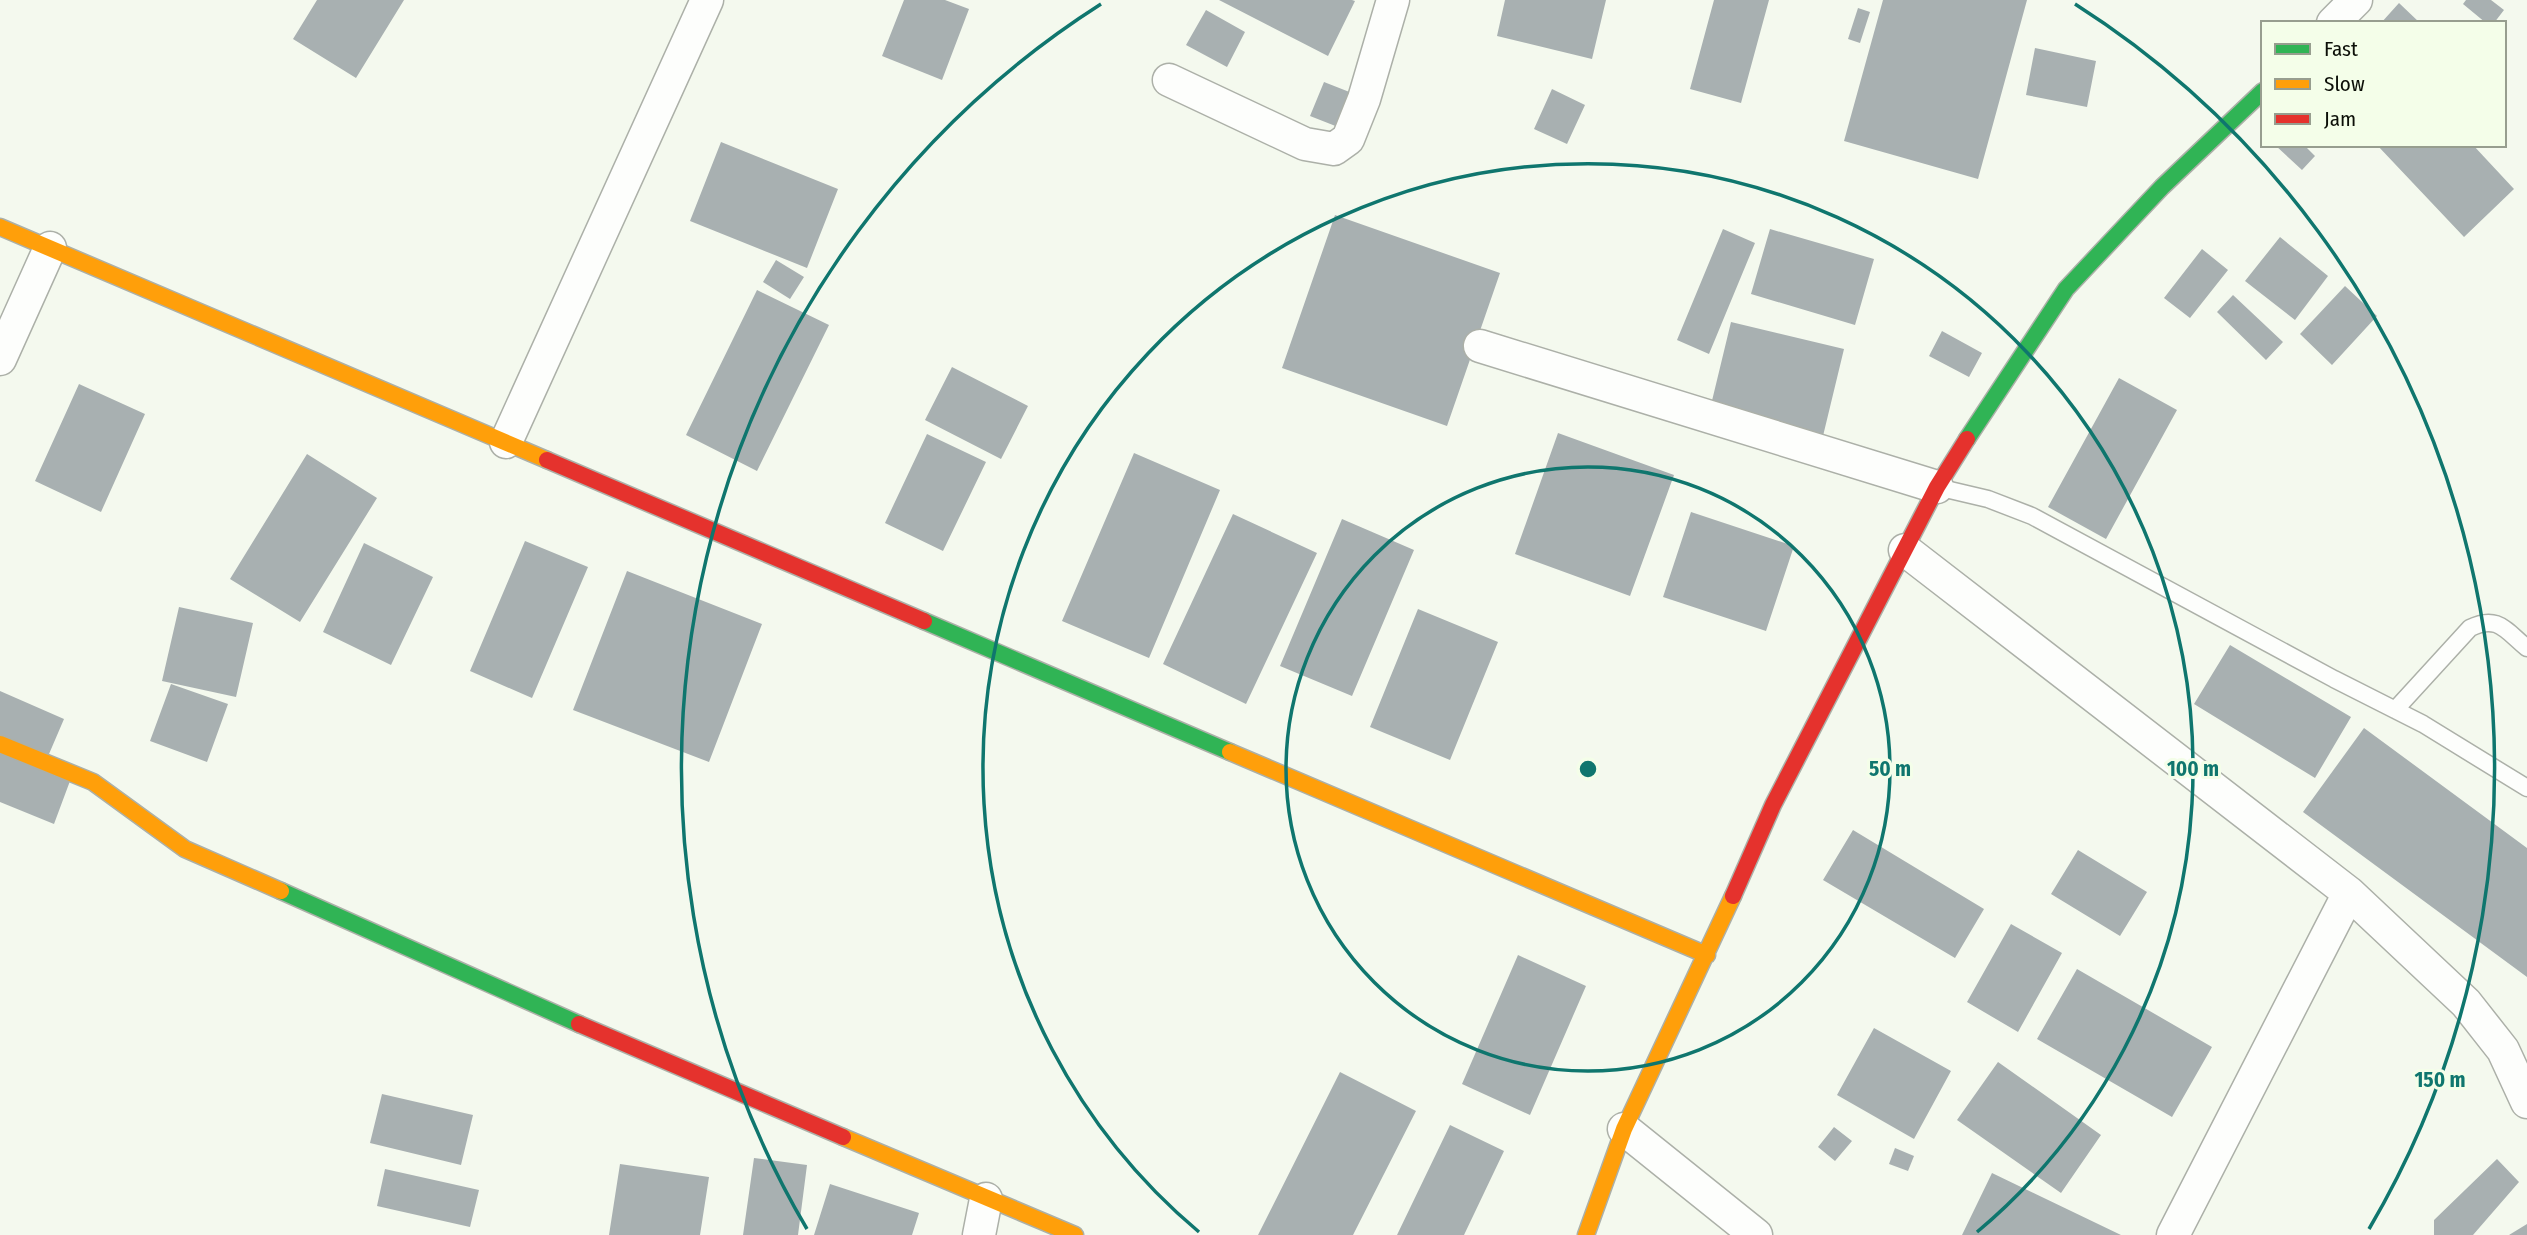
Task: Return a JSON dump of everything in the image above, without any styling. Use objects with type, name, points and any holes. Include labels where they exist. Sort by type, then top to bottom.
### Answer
[{"type":"street","points":[[506,442],[707,0]]},
{"type":"street","points":[[1169,80],[1305,144],[1334,149],[1348,139],[1364,99],[1394,0]]},
{"type":"street","points":[[2335,21],[2356,0]]},
{"type":"street","points":[[1586,1235],[1624,1129],[1707,955],[1773,805],[1937,487],[2066,289],[2162,187],[2261,93]]},
{"type":"street","points":[[0,227],[1707,955]]},
{"type":"street","points":[[0,359],[50,248]]},
{"type":"street","points":[[1480,346],[1937,487]]},
{"type":"street","points":[[1905,550],[2349,893],[2466,1003],[2503,1050],[2527,1102]]},
{"type":"street","points":[[0,744],[93,782],[197,855],[699,1077],[1075,1235]]},
{"type":"street","points":[[2173,1235],[2349,893]]},
{"type":"street","points":[[1624,1129],[1756,1235]]},
{"type":"street","points":[[979,1235],[986,1199]]},
{"type":"lane","points":[[1937,487],[1988,499],[2032,516],[2423,724],[2527,788]]},
{"type":"lane","points":[[2395,709],[2470,628],[2484,621],[2496,623],[2527,648]]},
{"type":"building","points":[[317,0],[404,0],[356,78],[293,39]]},
{"type":"building","points":[[904,0],[945,0],[969,9],[942,80],[882,56]]},
{"type":"building","points":[[1219,0],[1352,0],[1355,1],[1328,56]]},
{"type":"building","points":[[1505,0],[1606,0],[1592,59],[1497,36]]},
{"type":"building","points":[[1714,0],[1769,0],[1741,103],[1690,89]]},
{"type":"building","points":[[1883,0],[2027,0],[1978,179],[1844,141]]},
{"type":"building","points":[[2466,0],[2491,0],[2504,10],[2496,21],[2484,21],[2463,4]]},
{"type":"building","points":[[2399,3],[2418,21],[2383,21]]},
{"type":"building","points":[[1858,8],[1870,12],[1860,43],[1848,39]]},
{"type":"building","points":[[1206,10],[1245,32],[1227,67],[1186,45]]},
{"type":"building","points":[[2035,48],[2096,61],[2087,107],[2026,95]]},
{"type":"building","points":[[1324,82],[1352,93],[1338,127],[1310,116]]},
{"type":"building","points":[[1552,89],[1585,105],[1567,144],[1534,129]]},
{"type":"building","points":[[721,142],[838,189],[807,268],[690,221]]},
{"type":"building","points":[[2277,147],[2306,147],[2315,156],[2302,170]]},
{"type":"building","points":[[2379,147],[2475,147],[2514,189],[2464,237]]},
{"type":"building","points":[[1335,215],[1500,273],[1447,426],[1282,368]]},
{"type":"building","points":[[1723,229],[1755,243],[1709,354],[1677,340]]},
{"type":"building","points":[[1770,229],[1874,259],[1855,325],[1751,294]]},
{"type":"building","points":[[2280,237],[2328,276],[2295,320],[2245,281]]},
{"type":"building","points":[[2202,249],[2228,270],[2190,318],[2164,298]]},
{"type":"building","points":[[776,260],[804,277],[790,299],[763,282]]},
{"type":"building","points":[[2345,286],[2377,316],[2332,365],[2300,334]]},
{"type":"building","points":[[757,290],[829,325],[757,471],[686,435]]},
{"type":"building","points":[[2233,295],[2283,342],[2266,360],[2217,312]]},
{"type":"building","points":[[1731,322],[1844,349],[1823,436],[1710,409]]},
{"type":"building","points":[[1942,331],[1982,353],[1969,377],[1929,356]]},
{"type":"building","points":[[952,367],[1028,406],[1001,459],[925,420]]},
{"type":"building","points":[[2119,378],[2177,410],[2106,539],[2048,507]]},
{"type":"building","points":[[79,384],[145,414],[101,512],[35,481]]},
{"type":"building","points":[[1558,433],[1674,475],[1630,596],[1515,554]]},
{"type":"building","points":[[927,434],[986,462],[943,551],[885,523]]},
{"type":"building","points":[[1134,453],[1220,490],[1149,658],[1062,621]]},
{"type":"building","points":[[307,454],[377,498],[300,622],[230,579]]},
{"type":"building","points":[[1691,512],[1794,546],[1766,631],[1663,597]]},
{"type":"building","points":[[1233,514],[1317,553],[1246,704],[1163,664]]},
{"type":"building","points":[[1342,519],[1414,550],[1352,696],[1280,666]]},
{"type":"building","points":[[525,541],[588,567],[532,698],[470,671]]},
{"type":"building","points":[[364,543],[433,577],[391,665],[323,632]]},
{"type":"building","points":[[627,571],[762,624],[709,762],[573,710]]},
{"type":"building","points":[[179,607],[253,623],[236,697],[162,681]]},
{"type":"building","points":[[1418,609],[1498,642],[1450,760],[1370,727]]},
{"type":"building","points":[[2230,645],[2351,717],[2315,778],[2194,704]]},
{"type":"building","points":[[171,684],[228,704],[207,762],[150,741]]},
{"type":"building","points":[[0,691],[64,719],[46,761],[0,741]]},
{"type":"building","points":[[2364,728],[2527,848],[2527,977],[2303,812]]},
{"type":"building","points":[[0,753],[70,781],[54,824],[0,802]]},
{"type":"building","points":[[1853,830],[1984,909],[1955,958],[1823,880]]},
{"type":"building","points":[[2078,850],[2147,892],[2120,936],[2051,894]]},
{"type":"building","points":[[2011,924],[2062,953],[2018,1032],[1967,1002]]},
{"type":"building","points":[[1518,955],[1586,986],[1530,1115],[1462,1084]]},
{"type":"building","points":[[2077,969],[2212,1047],[2172,1117],[2037,1039]]},
{"type":"building","points":[[1874,1028],[1951,1071],[1914,1139],[1837,1095]]},
{"type":"building","points":[[1998,1062],[2101,1135],[2061,1193],[1957,1120]]},
{"type":"building","points":[[1340,1072],[1416,1111],[1353,1235],[1258,1235]]},
{"type":"building","points":[[382,1094],[473,1115],[461,1165],[370,1143]]},
{"type":"building","points":[[1450,1125],[1504,1151],[1464,1235],[1397,1235]]},
{"type":"building","points":[[1834,1127],[1852,1141],[1835,1161],[1818,1147]]},
{"type":"building","points":[[1895,1148],[1914,1156],[1908,1171],[1889,1164]]},
{"type":"building","points":[[754,1158],[807,1165],[798,1235],[743,1235]]},
{"type":"building","points":[[2497,1159],[2519,1182],[2473,1235],[2434,1235],[2434,1220]]},
{"type":"building","points":[[620,1164],[709,1177],[700,1235],[609,1235]]},
{"type":"building","points":[[385,1169],[479,1190],[470,1227],[377,1206]]},
{"type":"building","points":[[1992,1173],[2121,1235],[1962,1235]]},
{"type":"building","points":[[830,1184],[919,1213],[912,1235],[814,1235]]},
{"type":"building","points":[[2527,1224],[2527,1235],[2509,1235]]},
{"type":"traffic: fast","points":[[1967,439],[2066,289],[2162,187],[2261,93]]},
{"type":"traffic: fast","points":[[924,621],[1230,752]]},
{"type":"traffic: fast","points":[[281,891],[579,1024]]},
{"type":"traffic: slow","points":[[0,227],[547,460]]},
{"type":"traffic: slow","points":[[0,744],[93,782],[185,849],[281,891]]},
{"type":"traffic: slow","points":[[1230,752],[1707,955]]},
{"type":"traffic: slow","points":[[1586,1235],[1624,1129],[1733,896]]},
{"type":"traffic: slow","points":[[843,1137],[1075,1235]]},
{"type":"traffic: jam","points":[[1733,896],[1773,805],[1937,487],[1967,439]]},
{"type":"traffic: jam","points":[[547,460],[924,621]]},
{"type":"traffic: jam","points":[[579,1024],[843,1137]]}]
